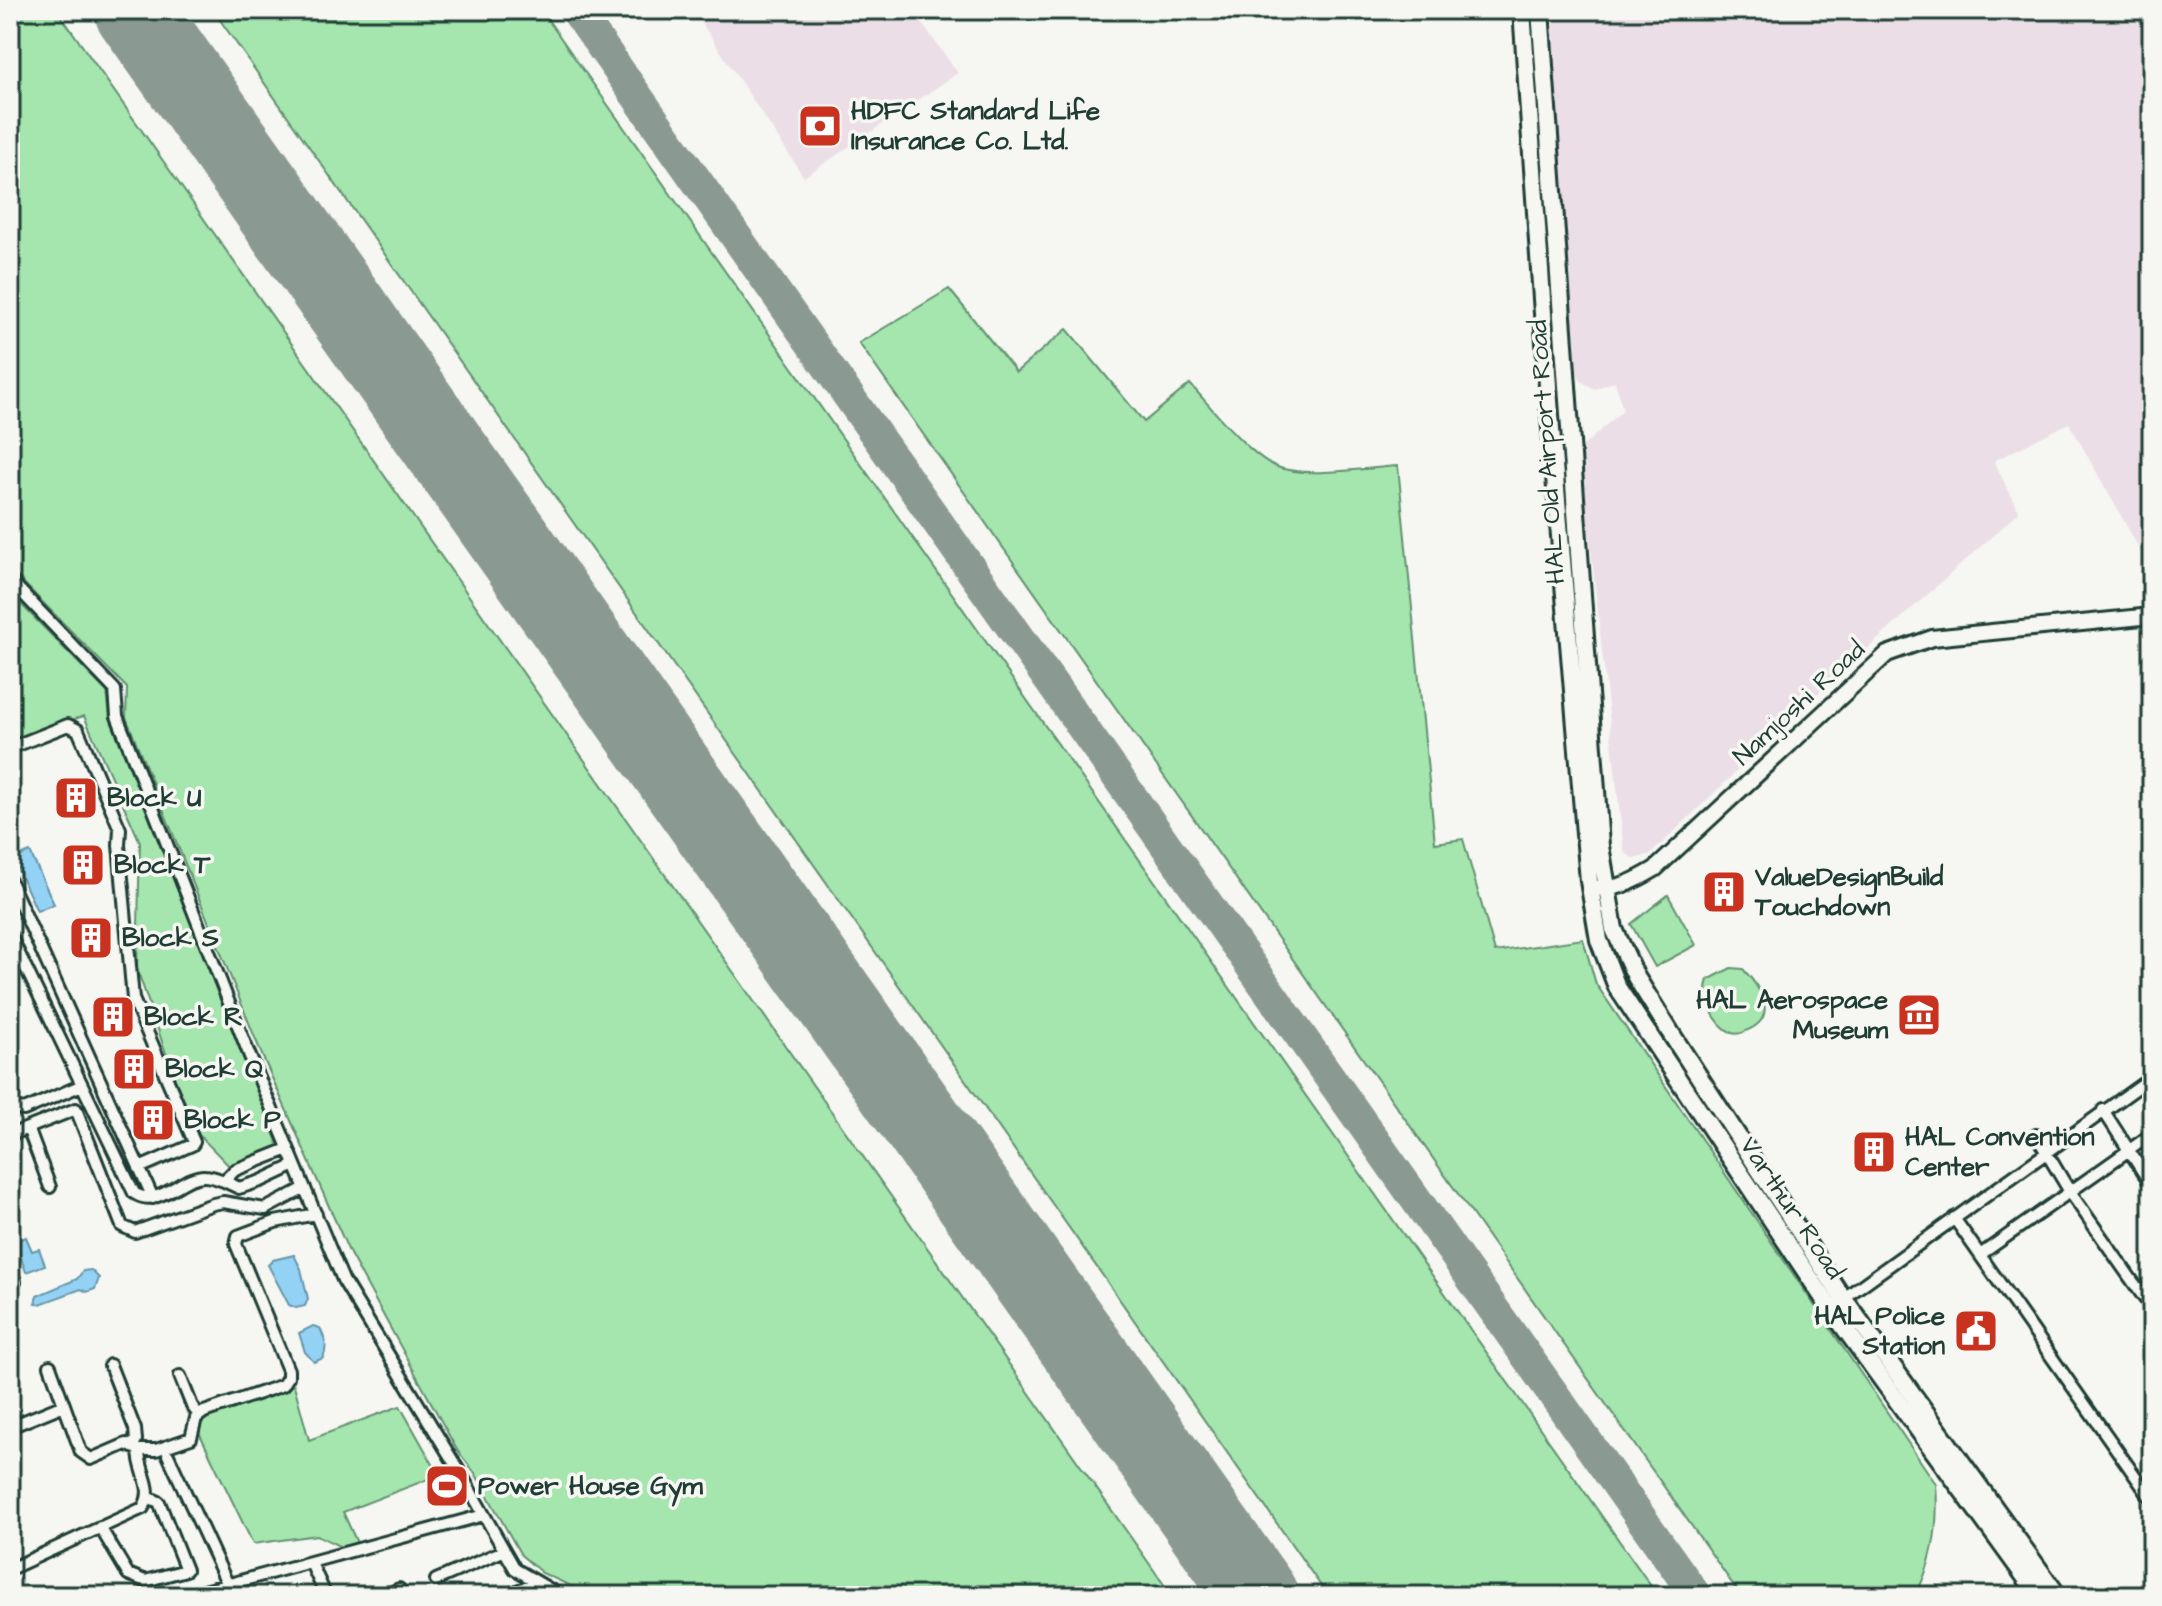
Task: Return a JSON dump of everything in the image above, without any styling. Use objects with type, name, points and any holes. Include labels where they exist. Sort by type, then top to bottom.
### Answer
[{"type":"main road","name":"HAL Old Airport Road","points":[[1522,10],[1551,429],[1588,861]]},
{"type":"main road","name":"HAL Old Airport Road","points":[[1540,10],[1600,846],[1608,889]]},
{"type":"main road","name":"Namjoshi Road","points":[[1608,889],[1634,881],[1655,869],[1887,654],[1932,638],[2152,616]]},
{"type":"main road","name":"Varthur Road","points":[[1588,861],[1599,940],[1617,987],[2039,1596]]},
{"type":"main road","points":[[1590,888],[1608,889]]},
{"type":"main road","name":"Varthur Road","points":[[1608,889],[1614,929],[1636,977],[1837,1303],[2058,1596]]},
{"type":"street","points":[[10,580],[115,690],[117,716],[343,1280],[515,1569],[561,1596]]},
{"type":"street","points":[[10,748],[68,725],[78,730],[120,829],[133,999],[194,1142],[139,1168]]},
{"type":"street","points":[[10,881],[153,1198]]},
{"type":"street","points":[[10,935],[128,1185],[139,1197],[153,1198],[203,1176],[239,1188],[295,1165]]},
{"type":"street","points":[[1837,1303],[2152,1077]]},
{"type":"street","points":[[10,1107],[24,1110],[82,1085]]},
{"type":"street","points":[[10,1135],[76,1109],[122,1226],[135,1232],[223,1202],[265,1209],[305,1188]]},
{"type":"street","points":[[2103,1110],[2152,1186]]},
{"type":"street","points":[[28,1128],[50,1187]]},
{"type":"street","points":[[1980,1255],[2152,1134]]},
{"type":"street","points":[[2036,1135],[2070,1192],[2152,1309]]},
{"type":"street","points":[[224,1181],[235,1170],[288,1149]]},
{"type":"street","points":[[265,1209],[265,1226]]},
{"type":"street","points":[[50,1366],[81,1452],[91,1459],[126,1444],[136,1449],[156,1450],[191,1438],[199,1415],[283,1385],[288,1377],[288,1370],[236,1244],[238,1236],[275,1222],[316,1214]]},
{"type":"street","points":[[1954,1218],[2152,1500]]},
{"type":"street","points":[[10,1268],[15,1282]]},
{"type":"street","points":[[100,1527],[128,1574],[145,1581],[186,1570],[159,1502],[150,1498],[139,1466],[135,1429],[110,1365]]},
{"type":"street","points":[[180,1376],[199,1415]]},
{"type":"street","points":[[10,1427],[64,1405]]},
{"type":"street","points":[[168,1455],[228,1585]]},
{"type":"street","points":[[10,1569],[143,1508],[150,1498]]},
{"type":"street","points":[[185,1596],[484,1515]]},
{"type":"street","points":[[436,1580],[503,1551]]},
{"type":"street","points":[[311,1563],[326,1596]]},
{"type":"street","points":[[507,1596],[536,1582]]},
{"type":"street","points":[[383,1596],[399,1589]]},
{"type":"shaded area","points":[[693,10],[912,10],[958,73],[804,177]]},
{"type":"shaded area","points":[[1550,10],[2152,10],[2152,571],[2069,423],[1994,461],[2019,512],[1805,705],[1651,854],[1634,859],[1624,852],[1580,449],[1623,410],[1615,381],[1595,389],[1582,382],[1573,366]]},
{"type":"green space","points":[[10,10],[57,10],[1172,1596],[593,1596],[542,1573],[521,1555],[475,1473],[457,1450],[350,1254],[262,1055],[126,717],[127,688],[10,569]]},
{"type":"green space","points":[[213,10],[541,10],[1658,1596],[1328,1596]]},
{"type":"green space","points":[[949,289],[1016,372],[1067,329],[1144,422],[1190,384],[1242,441],[1275,466],[1318,472],[1398,466],[1435,843],[1463,839],[1495,952],[1583,939],[1596,984],[1936,1484],[1934,1542],[1915,1596],[1741,1596],[859,343]]},
{"type":"green space","points":[[10,593],[107,692],[110,718],[279,1147],[245,1163],[229,1166],[199,1135],[176,1082],[137,969],[140,842],[84,716],[10,740]]},
{"type":"green space","points":[[1668,895],[1696,945],[1655,967],[1631,924]]},
{"type":"green space","points":[[1731,968],[1743,969],[1749,976],[1760,992],[1765,1008],[1759,1023],[1739,1033],[1732,1033],[1720,1024],[1706,994],[1708,980]]},
{"type":"green space","points":[[294,1385],[309,1440],[400,1406],[439,1475],[343,1512],[358,1545],[345,1549],[317,1535],[253,1544],[194,1422]]},
{"type":"water","points":[[30,852],[54,904],[37,911],[13,859]]},
{"type":"water","points":[[26,1237],[32,1251],[39,1249],[45,1265],[26,1272],[15,1241]]},
{"type":"water","points":[[294,1255],[301,1269],[308,1299],[305,1306],[296,1308],[289,1305],[268,1265],[273,1260]]},
{"type":"water","points":[[91,1270],[99,1278],[95,1289],[87,1292],[81,1289],[40,1304],[35,1303],[37,1296],[77,1279],[83,1271]]},
{"type":"water","points":[[313,1326],[320,1328],[326,1347],[323,1358],[314,1362],[305,1352],[299,1333]]},
{"type":"taxiway","points":[[152,35],[155,10]]},
{"type":"taxiway","points":[[576,10],[1696,1596]]},
{"type":"runway","points":[[135,10],[1257,1596]]},
{"type":"place","name":"HDFC Standard Life Insurance Co. Ltd.","points":[[820,126]]},
{"type":"place","name":"Block U","points":[[76,798]]},
{"type":"place","name":"Block T","points":[[83,865]]},
{"type":"place","name":"ValueDesignBuild Touchdown","points":[[1724,892]]},
{"type":"place","name":"Block S","points":[[91,938]]},
{"type":"place","name":"HAL Aerospace Museum","points":[[1919,1015]]},
{"type":"place","name":"Block R","points":[[113,1017]]},
{"type":"place","name":"Block Q","points":[[134,1069]]},
{"type":"place","name":"Block P","points":[[153,1120]]},
{"type":"place","name":"HAL Convention Center","points":[[1874,1152]]},
{"type":"place","name":"HAL Police Station","points":[[1976,1331]]},
{"type":"place","name":"Power House Gym","points":[[447,1486]]}]
